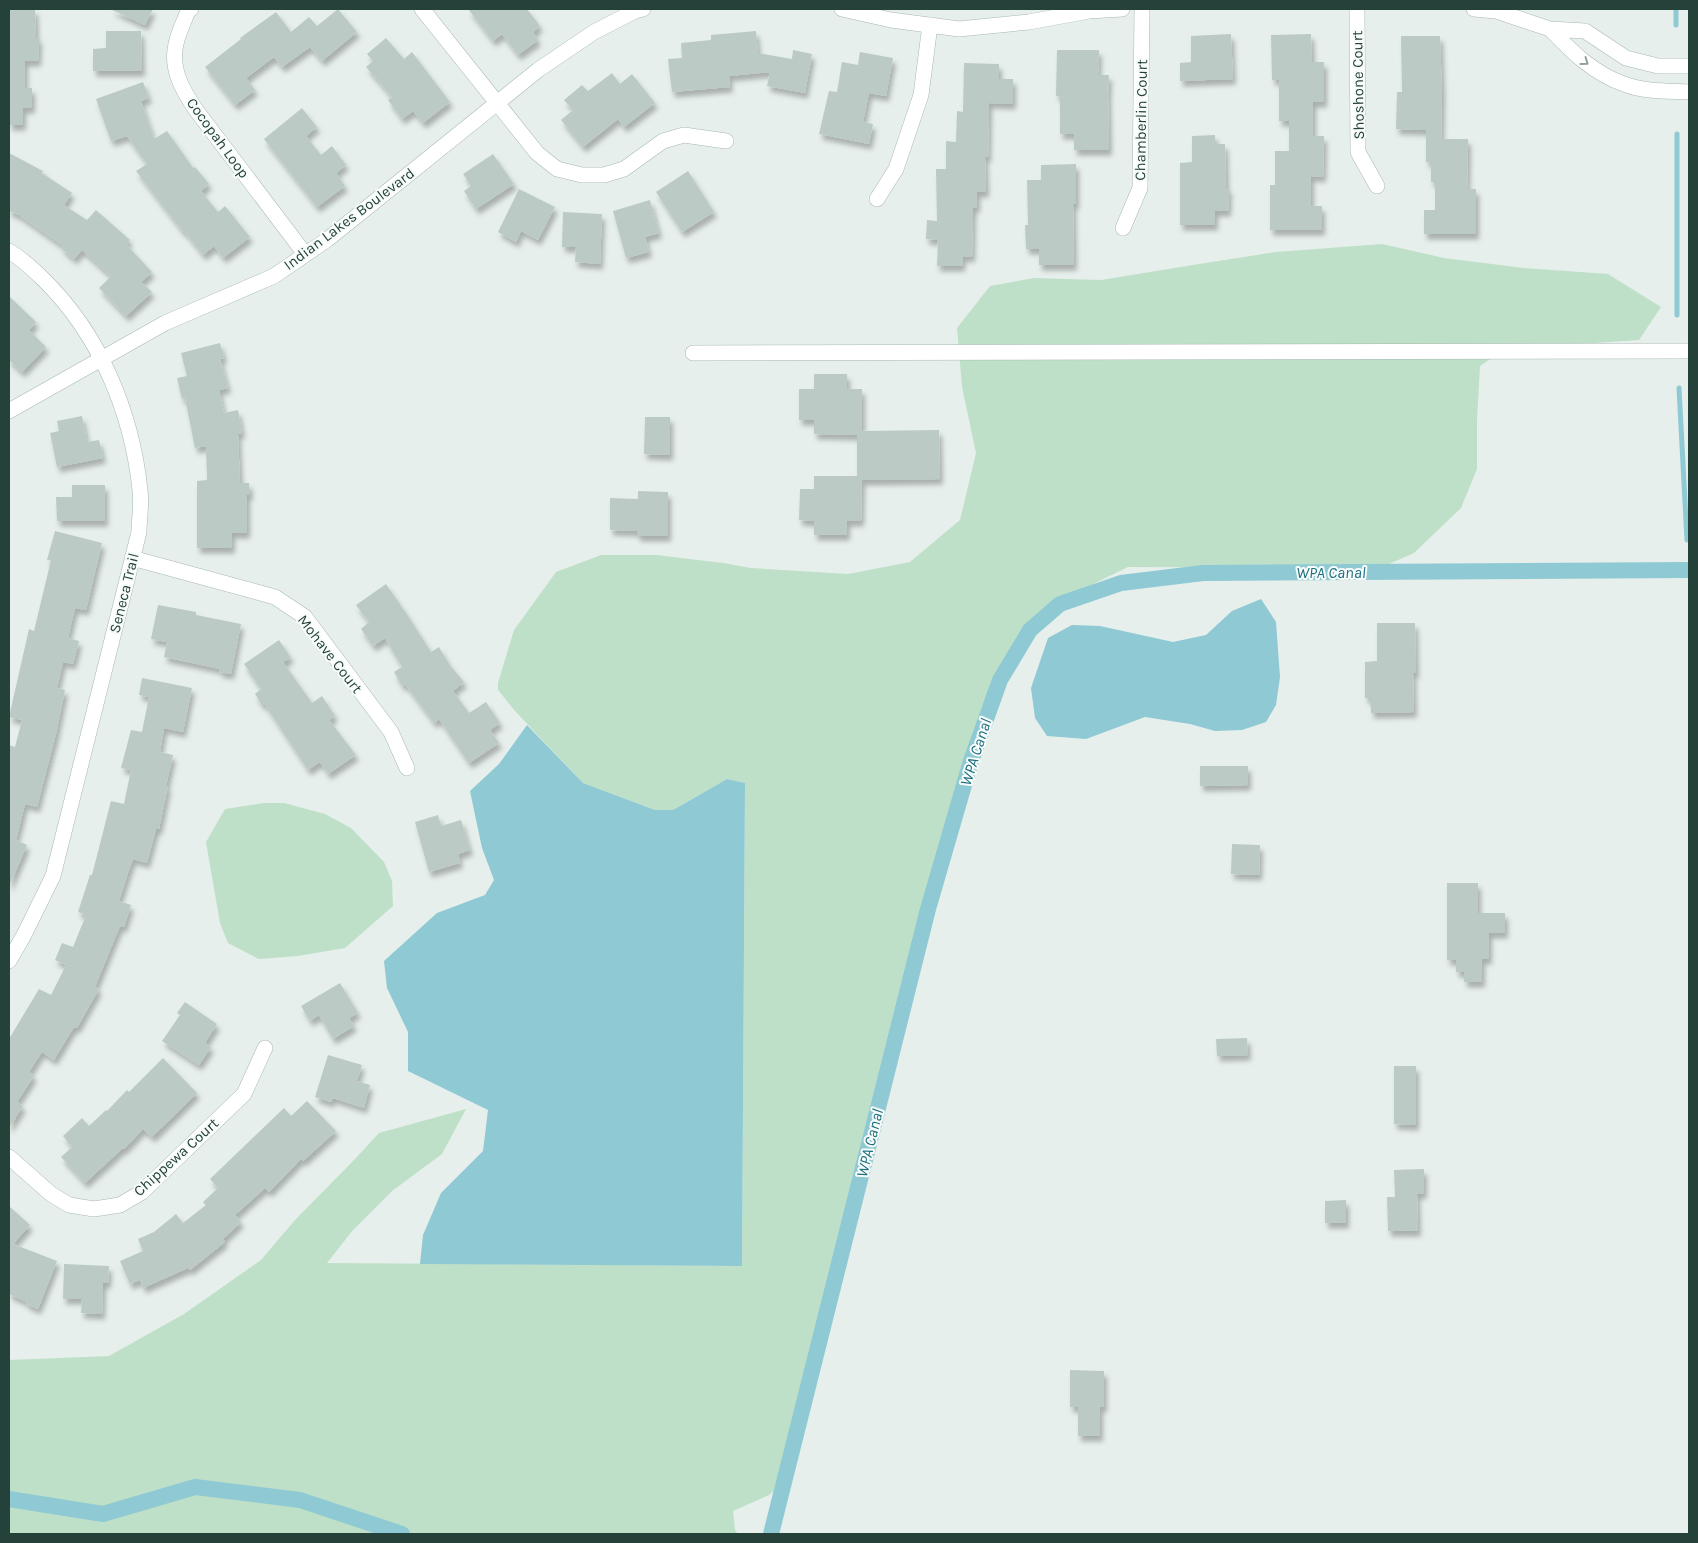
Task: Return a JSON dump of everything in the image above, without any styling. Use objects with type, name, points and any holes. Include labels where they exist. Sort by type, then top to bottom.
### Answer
[{"type":"street","name":"Cocopah Loop","points":[[191,9],[188,11],[175,45],[176,70],[182,88],[196,110],[305,254]]},
{"type":"street","points":[[422,9],[537,153],[557,169],[582,175],[604,175],[624,169],[663,141],[684,135],[726,141]]},
{"type":"street","name":"Indian Lakes Boulevard","points":[[9,411],[165,323],[274,276],[328,239],[538,70],[594,32],[635,11],[643,9]]},
{"type":"street","points":[[842,9],[891,20],[959,28],[1029,22],[1089,11],[1122,9]]},
{"type":"street","name":"Chamberlin Court","points":[[1123,228],[1140,188],[1142,9]]},
{"type":"street","name":"Shoshone Court","points":[[1357,9],[1358,152],[1377,186]]},
{"type":"street","points":[[1474,9],[1496,11],[1550,28],[1585,31],[1626,58],[1658,66],[1689,66]]},
{"type":"street","points":[[877,199],[896,169],[921,94],[930,25]]},
{"type":"street","points":[[1550,28],[1573,53],[1598,72],[1624,85],[1653,90],[1689,92]]},
{"type":"street","name":"Seneca Trail","points":[[9,251],[22,259],[57,292],[87,331],[116,389],[134,450],[141,492],[139,532],[53,876],[9,961]]},
{"type":"street","points":[[693,353],[1689,351]]},
{"type":"street","name":"Mohave Court","points":[[132,558],[275,597],[305,617],[391,732],[406,768]]},
{"type":"street","name":"Chippewa Court","points":[[9,1157],[50,1194],[69,1205],[94,1210],[120,1205],[142,1192],[244,1094],[265,1048]]},
{"type":"green space","points":[[1382,244],[1444,258],[1524,268],[1608,274],[1661,307],[1639,340],[1505,349],[1480,366],[1477,469],[1461,508],[1414,553],[1380,568],[1128,567],[1042,609],[982,706],[905,983],[786,1480],[769,1495],[733,1511],[735,1530],[738,1534],[9,1534],[9,1360],[109,1356],[184,1314],[261,1260],[295,1220],[379,1133],[466,1109],[442,1154],[392,1191],[353,1230],[327,1263],[742,1266],[745,783],[727,779],[673,810],[655,810],[583,783],[515,711],[498,690],[498,683],[514,630],[556,572],[601,555],[656,555],[751,568],[848,574],[910,562],[960,520],[976,453],[962,387],[957,328],[990,286],[1034,278],[1101,280],[1276,252]]},
{"type":"green space","points":[[264,803],[284,803],[325,814],[351,828],[384,862],[392,881],[393,906],[345,948],[298,956],[259,959],[228,943],[220,923],[206,842],[225,809]]},
{"type":"water","points":[[1261,599],[1276,622],[1280,677],[1276,705],[1266,722],[1242,730],[1215,731],[1190,724],[1145,717],[1086,739],[1047,736],[1035,718],[1031,688],[1048,638],[1072,625],[1100,626],[1173,642],[1206,635],[1232,611]]},
{"type":"water","points":[[527,725],[583,783],[655,810],[673,810],[727,779],[745,783],[742,1266],[420,1264],[423,1235],[441,1193],[483,1151],[488,1110],[408,1071],[408,1032],[387,988],[384,961],[437,913],[485,895],[494,880],[482,848],[470,791],[499,764]]},
{"type":"building","points":[[9,9],[35,9],[36,38],[39,38],[38,61],[25,61],[25,88],[32,88],[32,108],[23,108],[23,125],[9,125]]},
{"type":"building","points":[[110,9],[153,9],[145,25]]},
{"type":"building","points":[[338,9],[357,32],[322,61],[310,47],[282,67],[274,57],[246,78],[255,90],[235,105],[205,67],[276,12],[291,32],[309,17],[317,26]]},
{"type":"building","points":[[468,9],[527,9],[540,26],[533,32],[538,40],[518,55],[502,34],[493,41]]},
{"type":"building","points":[[106,31],[141,31],[142,71],[93,71],[93,49],[106,48]]},
{"type":"building","points":[[756,31],[758,53],[792,59],[793,50],[812,54],[805,93],[767,86],[770,72],[729,76],[730,87],[672,92],[668,59],[682,58],[681,43],[711,40],[711,35]]},
{"type":"building","points":[[1231,34],[1233,79],[1180,81],[1180,63],[1191,62],[1191,36]]},
{"type":"building","points":[[1311,34],[1312,62],[1324,62],[1324,102],[1313,102],[1313,136],[1324,136],[1323,177],[1311,176],[1311,206],[1322,206],[1322,230],[1270,230],[1270,185],[1275,185],[1275,151],[1289,151],[1289,121],[1279,121],[1279,80],[1272,80],[1271,35]]},
{"type":"building","points":[[1401,36],[1440,36],[1441,139],[1468,139],[1467,189],[1476,189],[1476,234],[1424,234],[1424,210],[1435,210],[1435,182],[1431,182],[1431,162],[1426,162],[1426,130],[1396,129],[1397,92],[1402,92]]},
{"type":"building","points":[[386,38],[404,59],[412,52],[450,102],[423,123],[413,111],[402,119],[388,100],[392,97],[366,67],[373,61],[367,54]]},
{"type":"building","points":[[1057,50],[1099,50],[1098,75],[1109,75],[1109,150],[1074,150],[1074,134],[1060,134],[1060,96],[1056,96]]},
{"type":"building","points":[[860,52],[893,58],[886,96],[869,93],[863,122],[873,124],[869,144],[819,134],[829,91],[837,92],[842,62],[858,65]]},
{"type":"building","points":[[964,63],[999,64],[999,79],[1013,79],[1013,104],[989,103],[988,157],[985,157],[986,192],[977,192],[977,207],[973,208],[972,257],[963,256],[962,266],[937,266],[938,240],[926,239],[927,220],[937,221],[936,169],[946,169],[946,141],[956,142],[957,111],[963,112]]},
{"type":"building","points":[[612,73],[620,84],[632,74],[655,103],[624,127],[618,119],[583,147],[561,120],[573,110],[564,100],[582,85],[588,91]]},
{"type":"building","points":[[143,82],[149,98],[141,101],[154,139],[167,131],[193,168],[195,167],[209,184],[201,191],[218,212],[225,206],[250,237],[223,258],[214,246],[203,255],[183,232],[136,171],[147,164],[127,136],[111,141],[96,99]]},
{"type":"building","points":[[302,108],[317,127],[306,136],[321,155],[332,146],[346,165],[336,173],[345,186],[317,207],[264,139]]},
{"type":"building","points":[[1215,135],[1215,144],[1225,144],[1226,188],[1229,188],[1228,211],[1215,211],[1215,225],[1180,225],[1180,163],[1192,162],[1192,136]]},
{"type":"building","points":[[9,153],[43,171],[42,173],[72,193],[64,205],[87,220],[96,210],[130,240],[126,244],[152,272],[141,282],[152,292],[126,316],[99,288],[111,276],[82,250],[74,259],[61,248],[63,246],[19,215],[9,211]]},
{"type":"building","points":[[493,154],[514,184],[476,209],[464,191],[471,186],[463,174]]},
{"type":"building","points":[[1076,164],[1076,204],[1073,204],[1074,265],[1039,265],[1039,249],[1026,249],[1025,225],[1028,225],[1027,180],[1041,180],[1041,165]]},
{"type":"building","points":[[688,171],[714,212],[682,232],[656,192]]},
{"type":"building","points":[[519,189],[555,207],[538,240],[521,231],[516,242],[498,232]]},
{"type":"building","points":[[650,200],[659,233],[645,237],[649,252],[626,258],[613,211]]},
{"type":"building","points":[[563,212],[602,214],[600,264],[575,262],[576,247],[562,247]]},
{"type":"building","points":[[9,296],[36,322],[29,330],[46,347],[22,372],[9,360]]},
{"type":"building","points":[[220,343],[224,358],[220,359],[228,388],[219,390],[224,413],[238,410],[242,433],[238,434],[240,483],[249,483],[250,495],[247,495],[247,533],[232,533],[232,548],[197,548],[197,481],[207,480],[206,446],[195,448],[185,398],[182,399],[177,378],[187,376],[181,353]]},
{"type":"building","points":[[814,374],[847,374],[847,389],[862,389],[862,431],[939,430],[940,479],[862,480],[861,521],[847,521],[847,535],[814,535],[814,521],[799,520],[800,489],[814,489],[814,476],[857,476],[857,435],[814,434],[814,420],[799,420],[799,389],[814,389]]},
{"type":"building","points":[[82,416],[87,442],[99,440],[103,458],[57,467],[50,433],[59,431],[57,421]]},
{"type":"building","points":[[645,417],[670,417],[670,455],[644,454]]},
{"type":"building","points":[[72,485],[105,485],[105,521],[57,521],[56,497],[72,497]]},
{"type":"building","points":[[638,491],[668,492],[668,536],[637,536],[637,531],[610,530],[610,498],[638,499]]},
{"type":"building","points":[[55,531],[102,543],[86,610],[75,608],[68,638],[79,641],[73,664],[63,662],[57,688],[65,690],[56,734],[37,807],[25,804],[16,840],[27,845],[9,887],[9,745],[15,747],[22,720],[9,717],[29,629],[34,631],[51,560],[47,560]]},
{"type":"building","points":[[386,584],[431,652],[439,647],[449,664],[464,682],[453,691],[469,713],[486,702],[500,723],[490,730],[499,743],[469,763],[439,719],[434,723],[405,684],[402,686],[394,672],[402,667],[385,638],[373,646],[361,629],[369,622],[356,605]]},
{"type":"building","points":[[158,605],[196,612],[196,615],[241,624],[231,674],[219,672],[220,669],[164,657],[167,642],[151,639]]},
{"type":"building","points":[[1377,623],[1415,623],[1416,673],[1413,673],[1414,712],[1371,713],[1370,698],[1365,698],[1365,662],[1377,661]]},
{"type":"building","points":[[279,640],[291,658],[283,662],[312,703],[322,696],[335,716],[329,720],[356,755],[328,774],[320,762],[308,770],[264,703],[262,705],[255,694],[261,689],[244,664]]},
{"type":"building","points":[[142,678],[192,688],[183,732],[164,728],[160,752],[173,755],[159,829],[156,829],[147,863],[133,859],[119,901],[131,905],[124,927],[120,926],[95,987],[99,989],[77,1028],[74,1027],[54,1060],[42,1052],[29,1072],[34,1076],[17,1102],[23,1106],[9,1128],[9,1039],[39,989],[51,995],[66,965],[55,960],[62,943],[73,947],[86,915],[78,912],[90,875],[92,875],[111,801],[124,804],[131,770],[121,768],[131,730],[142,732],[149,697],[139,695]]},
{"type":"building","points":[[1200,766],[1248,766],[1248,785],[1200,786]]},
{"type":"building","points":[[438,815],[441,826],[461,820],[470,850],[458,854],[460,863],[429,872],[415,822]]},
{"type":"building","points":[[1232,844],[1260,845],[1259,875],[1231,874]]},
{"type":"building","points":[[1447,883],[1478,883],[1478,913],[1505,913],[1505,933],[1489,933],[1489,959],[1482,959],[1482,982],[1464,982],[1464,972],[1456,972],[1456,960],[1447,960]]},
{"type":"building","points":[[340,983],[358,1013],[349,1018],[354,1026],[333,1039],[319,1015],[310,1021],[301,1006]]},
{"type":"building","points":[[185,1002],[217,1024],[205,1043],[211,1047],[199,1065],[162,1041],[180,1015],[177,1013]]},
{"type":"building","points":[[1247,1038],[1248,1055],[1217,1056],[1216,1039]]},
{"type":"building","points":[[328,1055],[362,1065],[357,1081],[370,1085],[364,1108],[333,1098],[331,1102],[315,1097]]},
{"type":"building","points":[[163,1058],[197,1093],[152,1137],[143,1129],[124,1149],[85,1183],[61,1157],[72,1147],[63,1136],[82,1118],[89,1126],[127,1090],[129,1092]]},
{"type":"building","points":[[1394,1066],[1416,1066],[1416,1125],[1394,1124]]},
{"type":"building","points":[[307,1101],[336,1131],[303,1161],[301,1159],[269,1192],[265,1188],[235,1215],[241,1222],[223,1239],[225,1242],[190,1270],[188,1268],[143,1288],[140,1280],[130,1284],[120,1261],[143,1251],[138,1239],[154,1232],[176,1214],[183,1223],[206,1205],[203,1202],[218,1188],[210,1179],[284,1108],[291,1116]]},
{"type":"building","points":[[1424,1169],[1424,1193],[1417,1194],[1418,1231],[1388,1231],[1387,1197],[1395,1197],[1394,1170]]},
{"type":"building","points":[[1346,1200],[1346,1223],[1325,1223],[1325,1201]]},
{"type":"building","points":[[9,1206],[30,1225],[13,1244],[57,1261],[38,1309],[9,1294]]},
{"type":"building","points":[[64,1264],[109,1266],[108,1283],[103,1283],[102,1314],[81,1313],[82,1299],[63,1299]]},
{"type":"building","points":[[1070,1370],[1104,1371],[1104,1407],[1100,1407],[1100,1436],[1078,1436],[1078,1407],[1070,1407]]},
{"type":"waterway","points":[[1676,9],[1676,25]]},
{"type":"waterway","points":[[1677,134],[1677,315]]},
{"type":"waterway","points":[[1679,388],[1687,540]]},
{"type":"waterway","name":"WPA Canal","points":[[771,1534],[928,909],[971,761],[1000,680],[1030,630],[1060,604],[1121,583],[1203,573],[1689,570]]},
{"type":"waterway","points":[[9,1499],[103,1514],[195,1487],[300,1500],[402,1534]]}]
